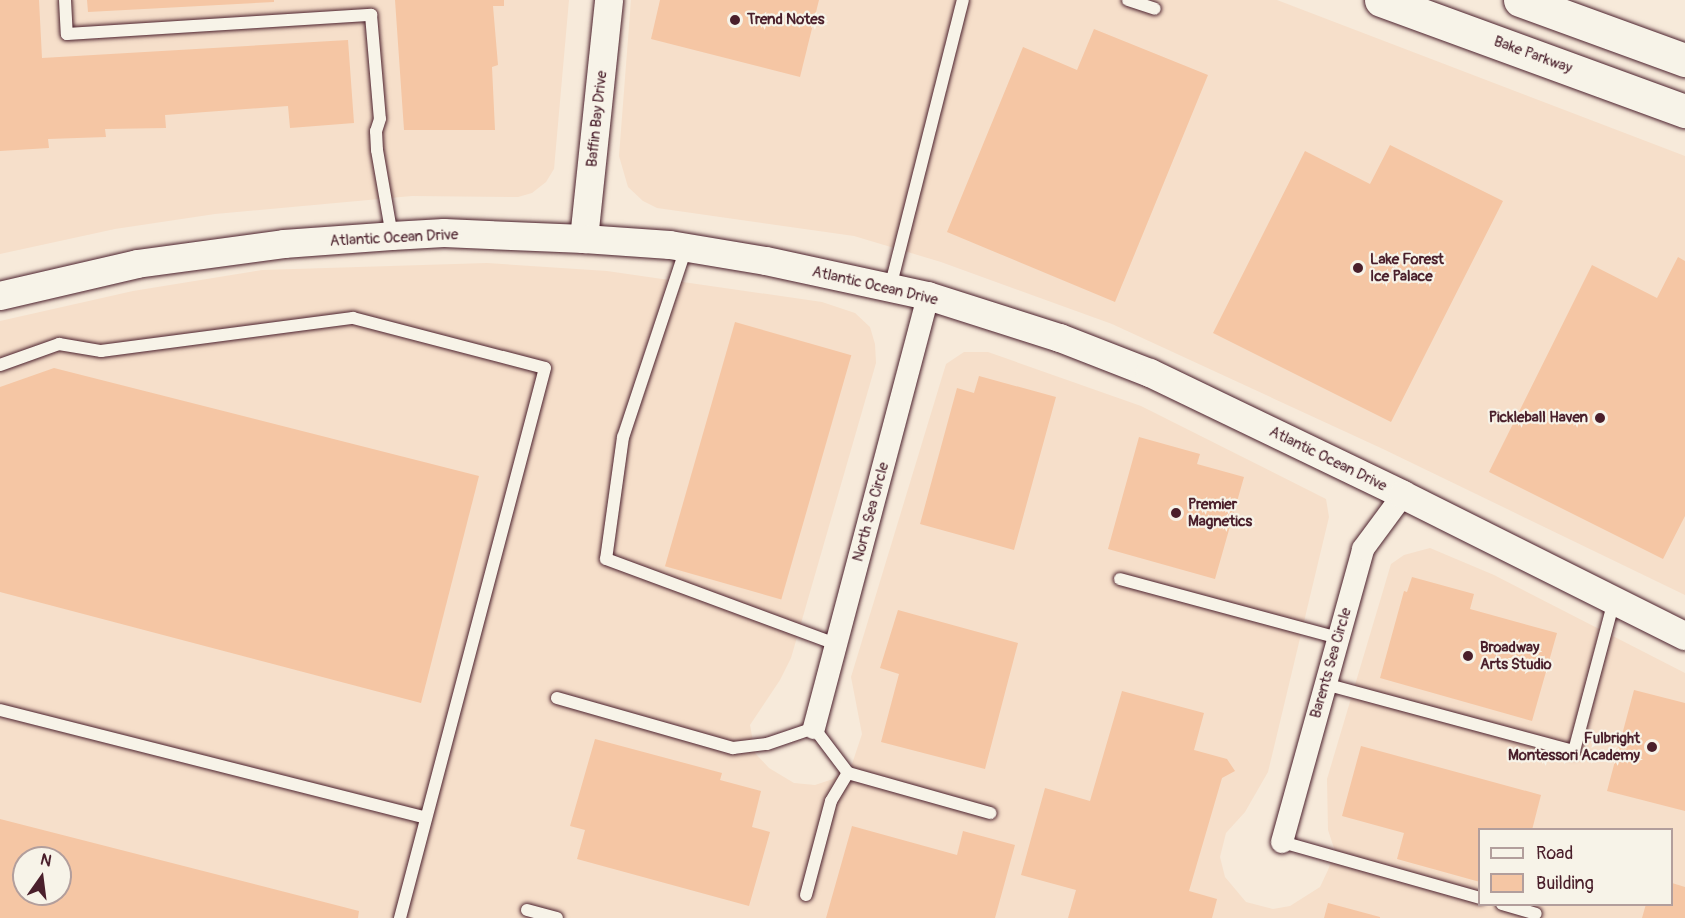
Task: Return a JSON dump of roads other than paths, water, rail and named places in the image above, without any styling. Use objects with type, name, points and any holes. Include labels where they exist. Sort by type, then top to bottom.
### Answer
[{"type":"main road","name":"Bake Parkway","points":[[1381,0],[1685,111]]},
{"type":"main road","points":[[1520,0],[1685,60]]},
{"type":"street","name":"Baffin Bay Drive","points":[[585,238],[609,0]]},
{"type":"street","name":"Atlantic Ocean Drive","points":[[0,296],[137,264],[284,244],[444,234],[585,238],[686,248],[890,288],[928,296],[1060,338],[1150,373],[1403,495],[1685,636]]},
{"type":"street","name":"North Sea Circle","points":[[814,728],[928,296]]},
{"type":"street","name":"Barents Sea Circle","points":[[1281,842],[1363,549],[1403,495]]},
{"type":"lane","points":[[65,0],[67,34],[371,15],[380,119],[376,131],[377,150],[392,236]]},
{"type":"lane","points":[[890,288],[963,0]]},
{"type":"lane","points":[[1128,0],[1155,9]]},
{"type":"lane","points":[[686,248],[623,437],[606,559],[836,644]]},
{"type":"lane","points":[[0,365],[59,344],[101,351],[353,318],[544,368],[400,918]]},
{"type":"lane","points":[[1120,579],[1338,638]]},
{"type":"lane","points":[[1325,684],[1574,751],[1614,601]]},
{"type":"lane","points":[[557,698],[733,748],[767,744],[814,728],[848,773],[990,813]]},
{"type":"lane","points":[[0,710],[426,818]]},
{"type":"lane","points":[[806,895],[831,801],[848,773]]},
{"type":"lane","points":[[1281,842],[1478,898]]},
{"type":"lane","points":[[1509,906],[1536,914]]},
{"type":"lane","points":[[527,909],[557,918]]},
{"type":"place","name":"Trend Notes","points":[[735,20]]},
{"type":"place","name":"Lake Forest Ice Palace","points":[[1358,268]]},
{"type":"place","name":"Pickleball Haven","points":[[1600,418]]},
{"type":"place","name":"Premier Magnetics","points":[[1176,513]]},
{"type":"place","name":"Broadway Arts Studio","points":[[1468,656]]},
{"type":"place","name":"Fulbright Montessori Academy","points":[[1652,747]]}]
